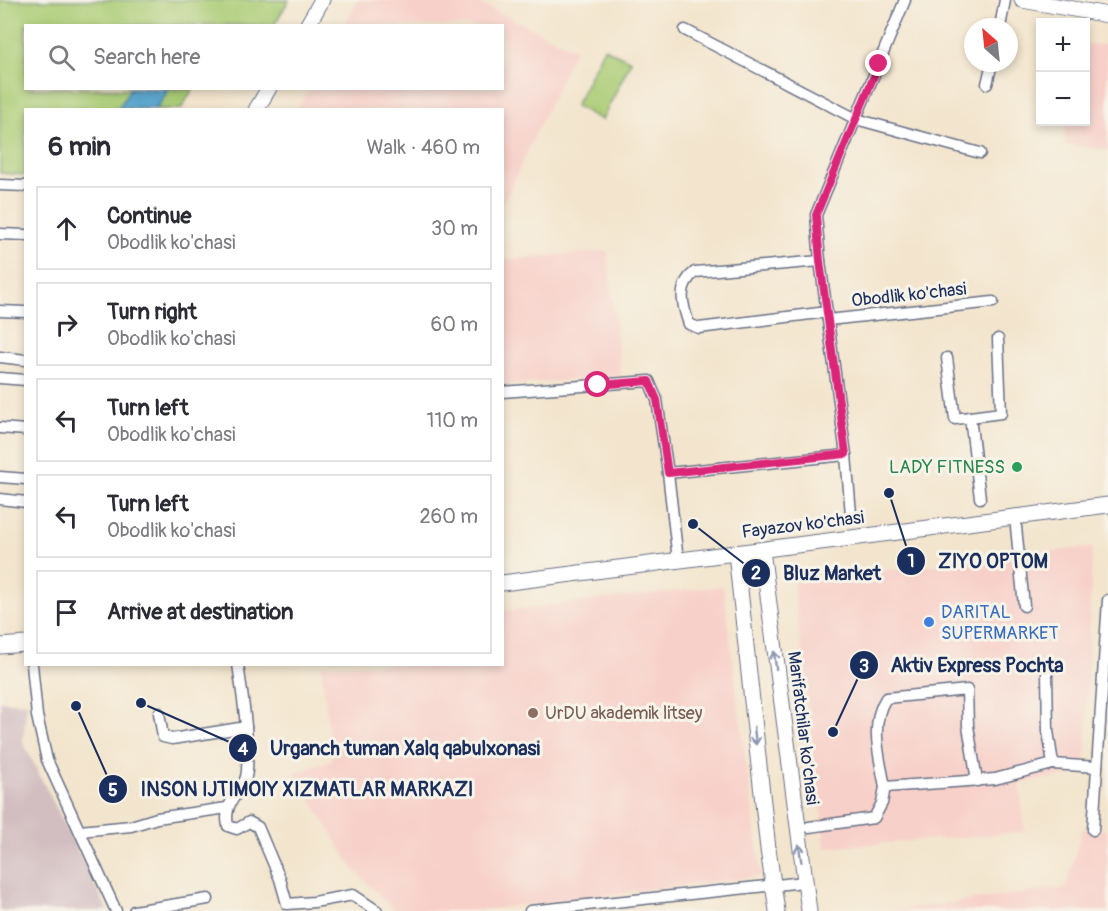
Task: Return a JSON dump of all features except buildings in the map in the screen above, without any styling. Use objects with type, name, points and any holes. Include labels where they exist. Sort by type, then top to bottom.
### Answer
[{"type":"street","points":[[308,24],[322,0]]},
{"type":"street","name":"Obodlik ko'chasi","points":[[851,514],[846,454],[816,215],[905,0]]},
{"type":"street","points":[[1002,18],[1005,0]]},
{"type":"street","points":[[1022,0],[1108,15]]},
{"type":"street","points":[[685,30],[856,119],[980,153]]},
{"type":"street","points":[[987,84],[990,72]]},
{"type":"street","points":[[257,108],[268,90]]},
{"type":"street","points":[[0,185],[24,186]]},
{"type":"street","points":[[0,234],[24,235]]},
{"type":"street","name":"Obodlik ko'chasi","points":[[820,261],[695,272],[687,278],[683,286],[684,310],[689,324],[699,328],[993,302]]},
{"type":"street","points":[[0,311],[24,312]]},
{"type":"street","points":[[947,358],[955,419],[1001,413],[998,339]]},
{"type":"street","points":[[0,357],[24,360]]},
{"type":"street","points":[[0,378],[24,380]]},
{"type":"street","points":[[504,392],[649,381],[657,400],[678,560]]},
{"type":"street","points":[[970,417],[980,498]]},
{"type":"street","points":[[0,428],[24,430]]},
{"type":"street","points":[[668,473],[846,454]]},
{"type":"street","points":[[0,477],[24,479]]},
{"type":"street","points":[[0,499],[24,502]]},
{"type":"street","name":"Fayazov ko'chasi","points":[[504,583],[1108,505]]},
{"type":"street","points":[[1015,517],[1024,606]]},
{"type":"street","name":"Marifatchilar ko'chasi","points":[[762,550],[809,911]]},
{"type":"street","points":[[736,553],[777,911]]},
{"type":"street","points":[[1093,830],[1097,767],[1103,744],[1108,600]]},
{"type":"street","points":[[0,646],[24,644]]},
{"type":"street","points":[[32,666],[37,716],[47,760],[116,911]]},
{"type":"street","points":[[238,666],[246,727],[247,775],[227,808],[228,826],[237,829],[249,822],[258,827],[280,879],[287,904],[353,896],[377,911]]},
{"type":"street","points":[[1047,673],[1048,731],[1053,764]]},
{"type":"street","points":[[809,827],[874,819],[882,803],[885,787],[877,741],[879,709],[886,698],[967,690],[968,726],[977,781]]},
{"type":"street","points":[[159,713],[163,737],[172,739],[246,727]]},
{"type":"street","points":[[885,787],[995,779],[1053,764],[1097,767]]},
{"type":"street","points":[[80,831],[131,826],[157,818],[227,808]]},
{"type":"street","points":[[535,911],[648,905],[804,882]]},
{"type":"street","points":[[134,911],[208,899]]},
{"type":"shaded area","points":[[359,0],[473,0],[575,49],[504,202],[504,108],[298,108],[308,90],[504,90],[504,24],[345,24]]},
{"type":"shaded area","points":[[1090,44],[1108,45],[1108,150],[1065,144],[1065,126],[1090,126]]},
{"type":"shaded area","points":[[607,251],[621,376],[504,385],[504,260]]},
{"type":"shaded area","points":[[1092,547],[1085,773],[1020,783],[1025,832],[825,848],[793,581]]},
{"type":"shaded area","name":"UrDU akademik litsey","points":[[723,586],[761,876],[472,911],[395,911],[355,871],[294,773],[332,760],[321,666],[504,666],[504,611]]},
{"type":"shaded area","points":[[0,701],[27,703],[23,742],[108,911],[0,911]]},
{"type":"shaded area","points":[[1082,829],[1108,830],[1108,911],[890,911],[1066,888]]},
{"type":"green space","points":[[0,0],[289,0],[275,24],[24,24],[24,90],[192,90],[182,108],[24,108],[24,175],[0,173]]},
{"type":"green space","points":[[604,48],[631,61],[602,120],[575,106]]},
{"type":"water","points":[[129,90],[168,90],[157,108],[119,108]]},
{"type":"place","name":"LADY FITNESS","points":[[1017,467]]},
{"type":"place","name":"ZIYO OPTOM","points":[[889,493]]},
{"type":"place","name":"Bluz Market","points":[[693,524]]},
{"type":"place","name":"DARITAL SUPERMARKET","points":[[929,622]]},
{"type":"place","name":"Urganch tuman Xalq qabulxonasi","points":[[141,703]]},
{"type":"place","name":"INSON IJTIMOIY XIZMATLAR MARKAZI","points":[[76,706]]},
{"type":"place","name":"UrDU akademik litsey","points":[[533,713]]},
{"type":"place","name":"Aktiv Express Pochta","points":[[833,732]]},
{"type":"route","points":[[598,385],[649,381],[657,400],[668,473],[846,454],[816,215],[879,64]]}]
